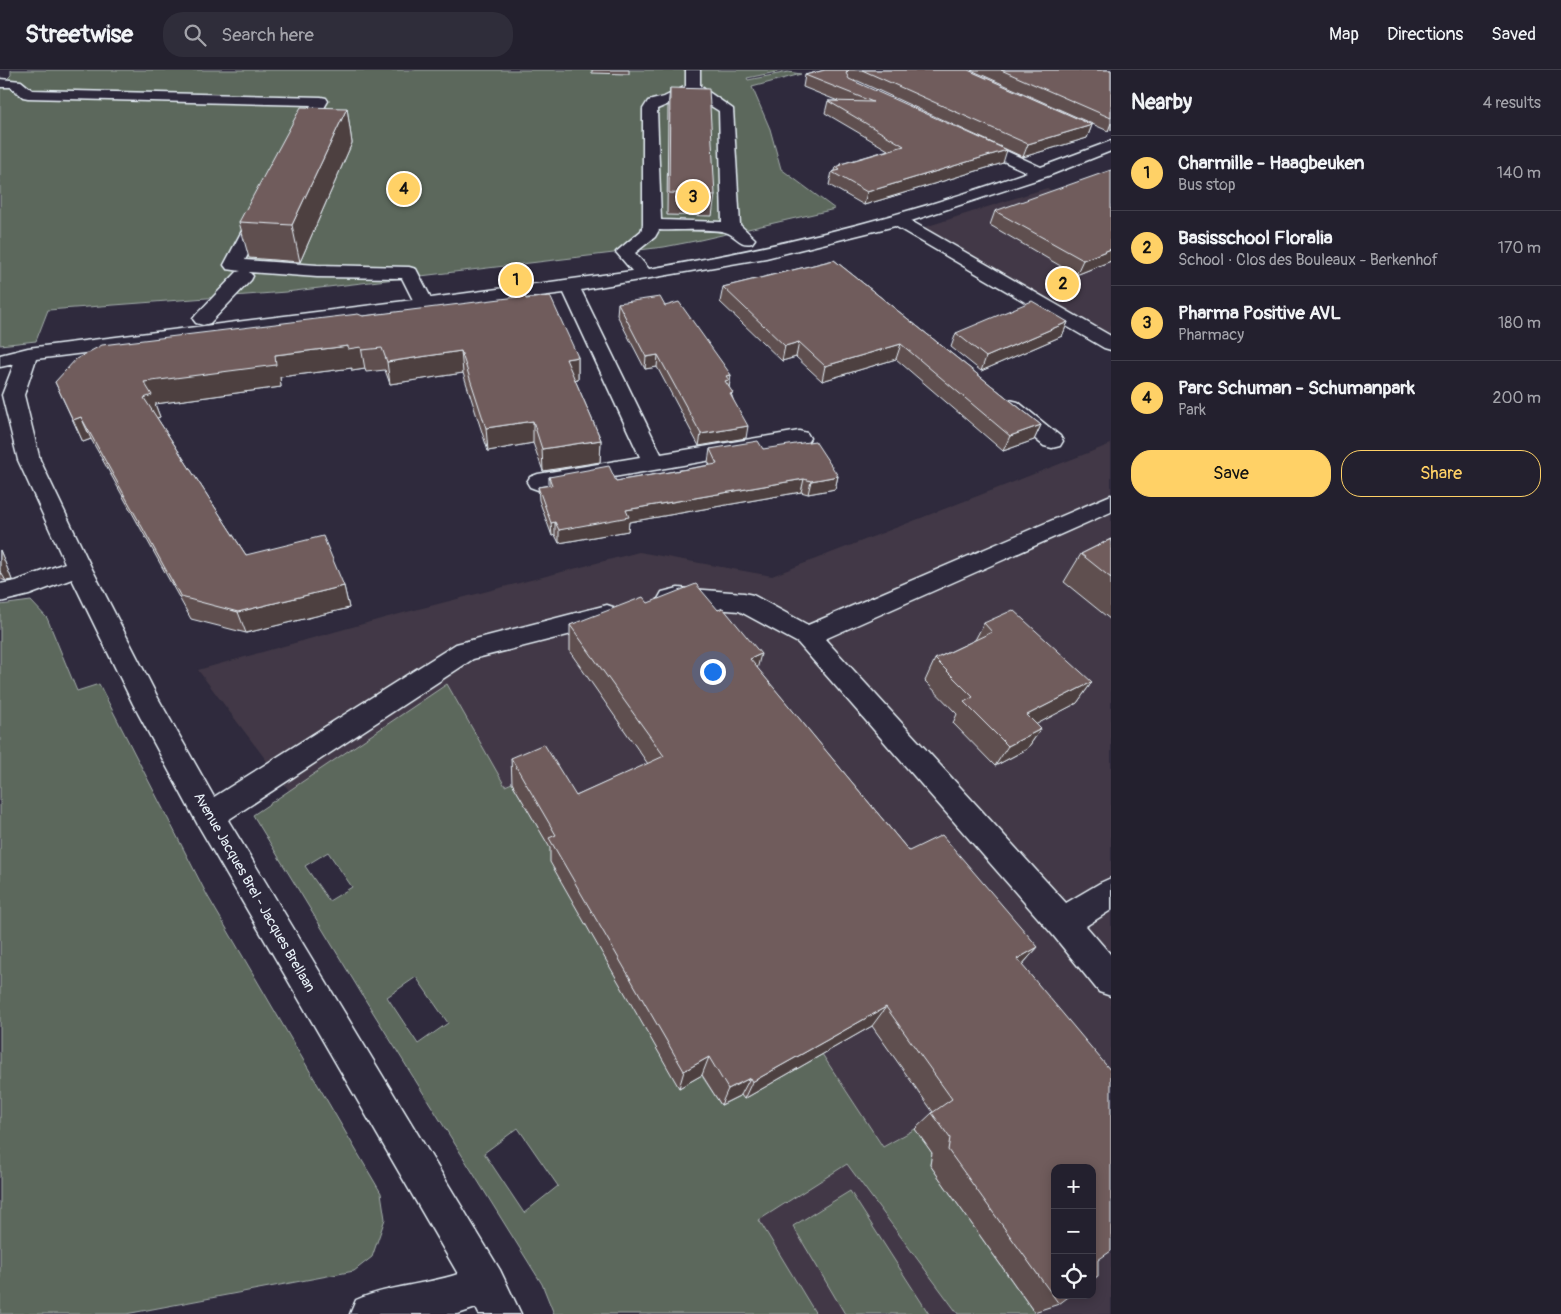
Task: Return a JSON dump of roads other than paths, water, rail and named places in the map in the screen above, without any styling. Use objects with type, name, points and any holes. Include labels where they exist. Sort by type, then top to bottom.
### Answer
[{"type":"street","points":[[693,70],[693,88]]},
{"type":"street","points":[[0,83],[12,82],[20,84],[28,94],[321,101],[289,156]]},
{"type":"street","points":[[645,275],[625,252],[649,233],[652,225],[650,109],[654,104],[669,100],[693,88]]},
{"type":"street","points":[[693,88],[726,109],[731,228]]},
{"type":"street","points":[[961,136],[1042,173]]},
{"type":"street","points":[[0,361],[28,354],[203,325],[424,305],[645,275],[765,253],[813,250],[895,219],[1042,173],[1108,141]]},
{"type":"street","points":[[268,198],[233,265],[317,271],[409,273],[424,305]]},
{"type":"street","points":[[895,219],[1111,344]]},
{"type":"street","points":[[652,225],[731,228],[765,253]]},
{"type":"street","points":[[203,325],[244,276]]},
{"type":"street","points":[[203,325],[214,284]]},
{"type":"street","points":[[570,286],[654,462]]},
{"type":"street","name":"Avenue Jacques Brel - Jacques Brellaan","points":[[28,354],[13,395],[29,460]]},
{"type":"street","points":[[998,398],[1052,441]]},
{"type":"street","name":"Avenue Jacques Brel - Jacques Brellaan","points":[[0,415],[29,460],[79,567],[147,704],[210,816],[493,1299]]},
{"type":"street","points":[[538,482],[799,438]]},
{"type":"street","points":[[807,636],[1111,503]]},
{"type":"street","points":[[0,593],[20,589],[79,567]]},
{"type":"street","points":[[210,816],[465,652],[678,597],[744,602],[807,636],[1063,923],[1111,980]]},
{"type":"street","points":[[1063,923],[1111,893]]},
{"type":"street","points":[[370,1314],[437,1301],[493,1299]]},
{"type":"place","name":"Parc Schuman - Schumanpark","points":[[404,189]]},
{"type":"place","name":"Pharma Positive AVL","points":[[693,197]]},
{"type":"place","name":"Charmille - Haagbeuken","points":[[516,280]]},
{"type":"place","name":"Basisschool Floralia","points":[[1063,284]]}]
